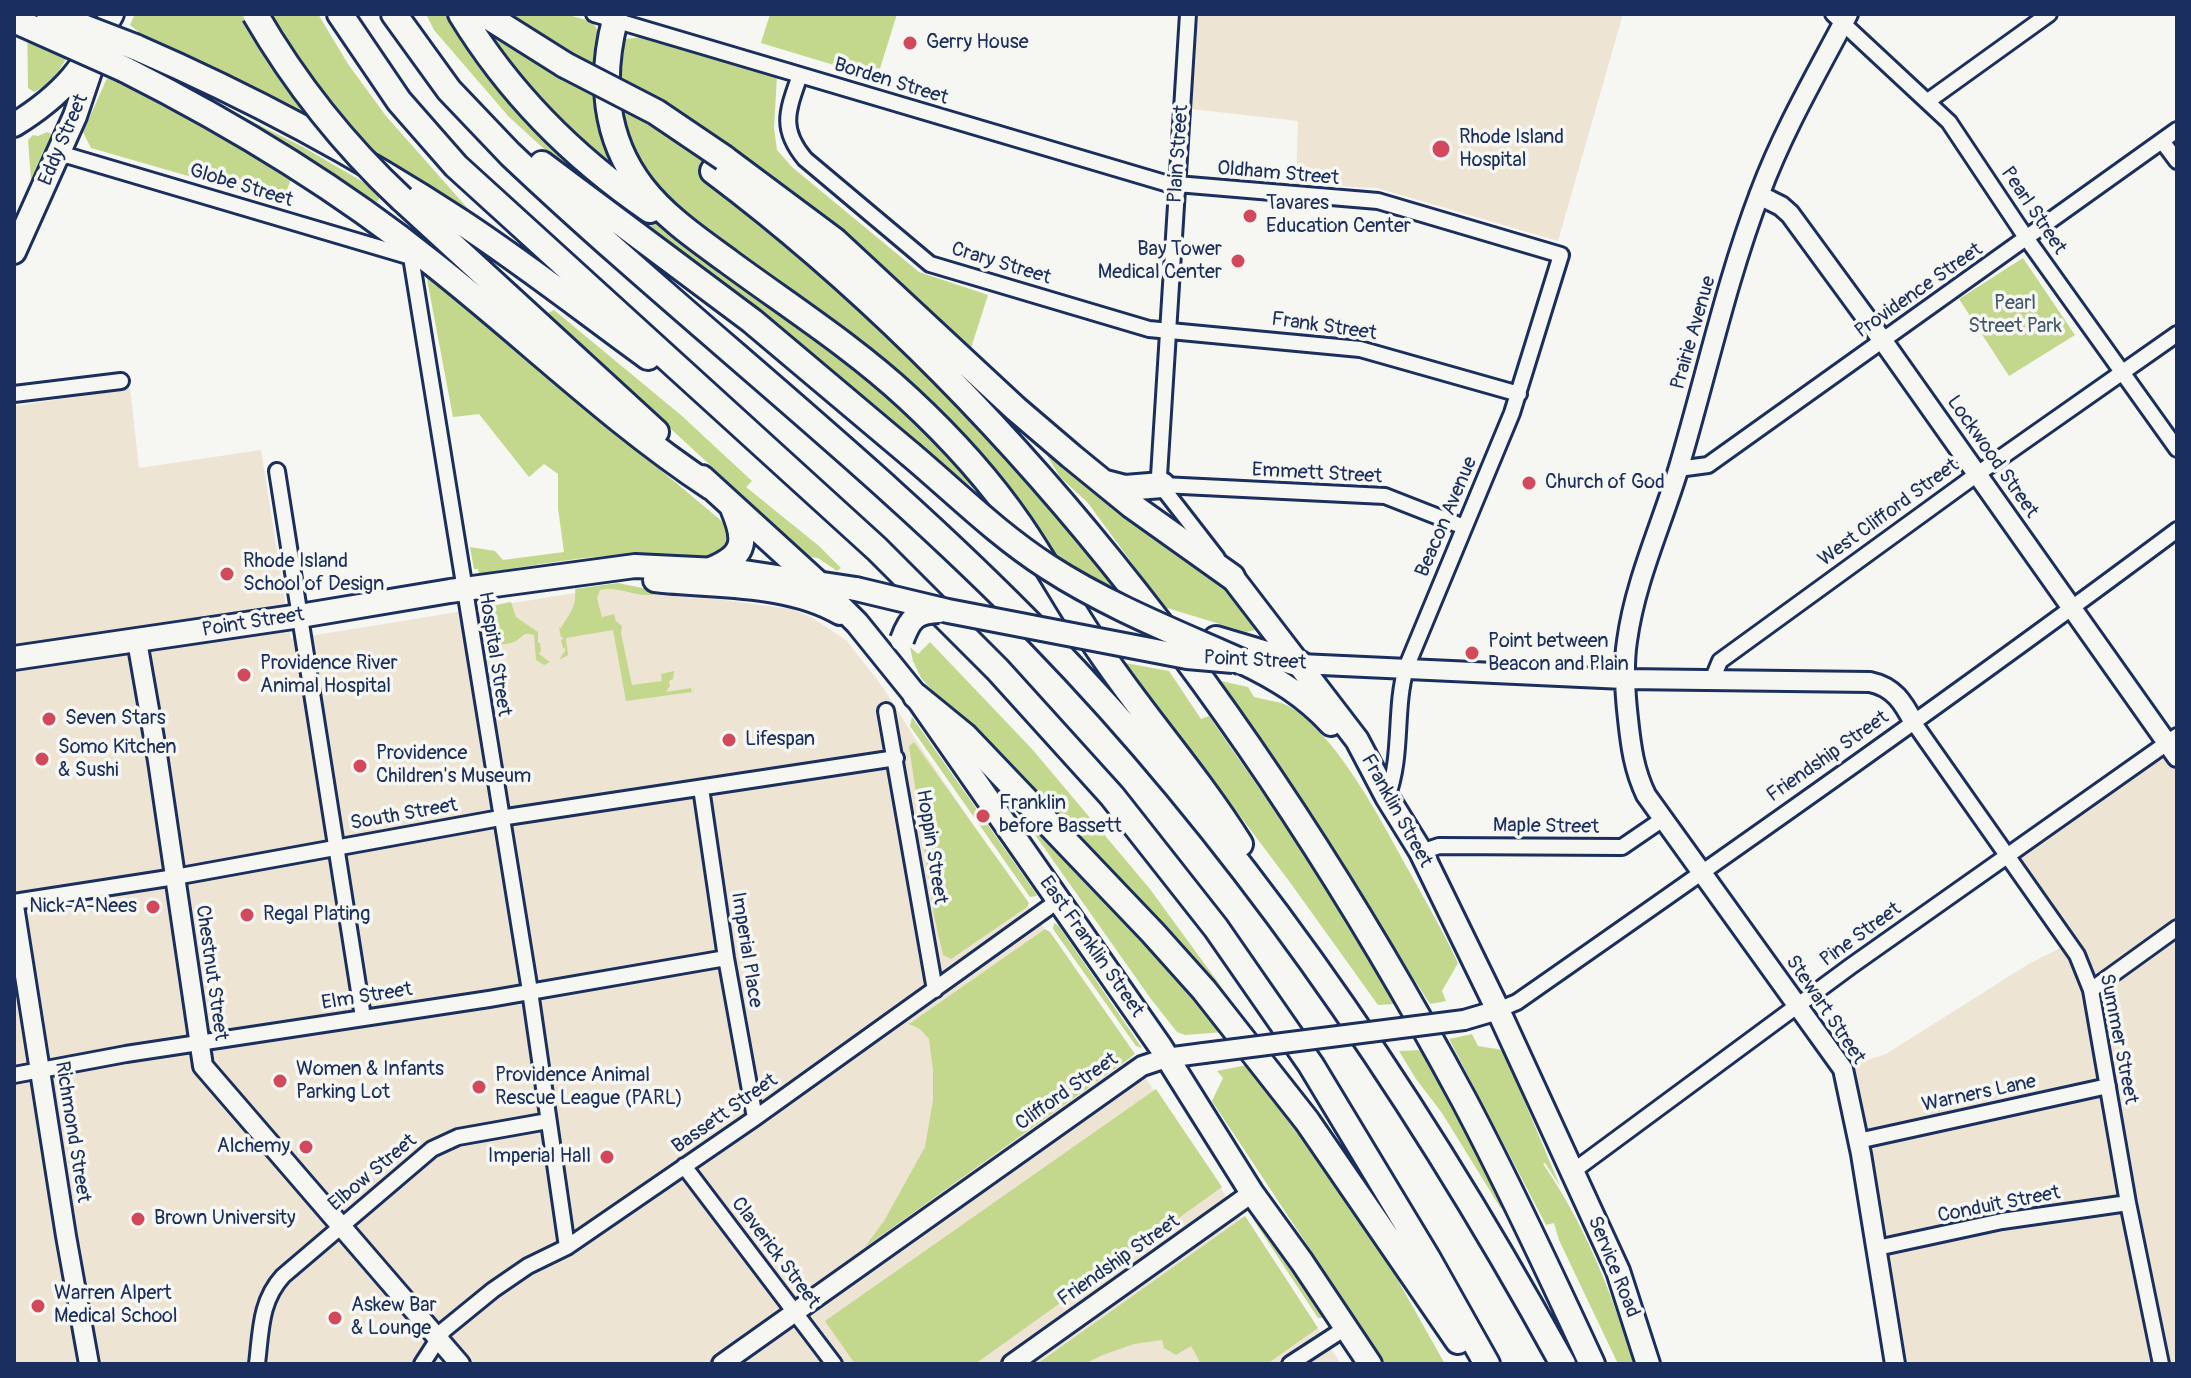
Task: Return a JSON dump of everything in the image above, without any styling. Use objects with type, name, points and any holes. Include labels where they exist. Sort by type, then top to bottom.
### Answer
[{"type":"highway","points":[[49,14],[130,58],[196,107],[300,169],[520,322],[652,427],[711,487],[815,581]]},
{"type":"highway","points":[[255,14],[304,90],[365,163],[520,322]]},
{"type":"highway","points":[[340,14],[399,101],[446,156],[877,549],[961,631],[1055,731],[1155,849],[1249,973],[1311,1065],[1428,1259],[1487,1364]]},
{"type":"highway","points":[[394,14],[449,90],[531,175],[904,503],[1039,633],[1188,801],[1325,982]]},
{"type":"highway","points":[[461,14],[518,94],[569,146],[646,207],[709,248],[895,387],[976,468],[1019,523],[1101,653],[1232,831],[1325,982],[1451,1171],[1563,1364]]},
{"type":"highway","points":[[484,14],[565,65],[656,112],[718,165],[977,409],[1089,537],[1195,673],[1321,857],[1409,1003],[1516,1202],[1592,1364]]},
{"type":"highway","points":[[605,17],[610,116],[623,154],[631,171],[654,201],[709,248]]},
{"type":"highway","points":[[14,20],[214,82],[288,120],[446,212],[525,266],[749,432]]},
{"type":"highway","points":[[449,90],[590,202],[752,321],[1039,561],[1086,589],[1242,662]]},
{"type":"highway","points":[[718,165],[834,240],[1016,409],[1099,479],[1232,577]]},
{"type":"highway","points":[[1099,479],[1125,488],[1162,485]]},
{"type":"highway","points":[[713,569],[729,563],[739,553],[741,527],[732,506]]},
{"type":"highway","points":[[1149,619],[1300,664]]},
{"type":"highway","points":[[910,688],[965,736],[1134,912],[1204,990],[1307,1121],[1474,1364]]},
{"type":"main road","name":"Eddy Street","points":[[14,125],[45,105],[68,84],[109,20]]},
{"type":"main road","name":"Eddy Street","points":[[14,252],[85,91],[109,20]]},
{"type":"main road","name":"Point Street","points":[[14,658],[463,589],[635,566],[713,569],[815,581],[948,611],[1187,657],[1300,664]]},
{"type":"main road","name":"Point Street","points":[[586,573],[779,593],[811,600],[857,623]]},
{"type":"main road","name":"Franklin Street","points":[[1232,577],[1357,740],[1365,759],[1421,852],[1572,1172]]},
{"type":"main road","name":"East Franklin Street","points":[[815,581],[857,623],[910,688],[1059,900],[1166,1058],[1252,1193],[1370,1364]]},
{"type":"main road","points":[[910,688],[900,667],[902,640],[912,620],[923,612],[948,611]]},
{"type":"main road","points":[[1242,662],[1278,679],[1315,706],[1365,759]]},
{"type":"main road","name":"Service Road","points":[[1572,1172],[1618,1271],[1648,1364]]},
{"type":"street","name":"Plain Street","points":[[1162,485],[1159,458],[1188,14]]},
{"type":"street","points":[[1928,101],[2049,14]]},
{"type":"street","name":"Borden Street","points":[[605,17],[1031,145],[1177,184]]},
{"type":"street","name":"Pearl Street","points":[[1842,17],[1949,122],[2027,239],[2177,449]]},
{"type":"street","name":"Prairie Avenue","points":[[1634,766],[1624,679],[1627,640],[1636,600],[1759,195],[1842,17]]},
{"type":"street","name":"Crary Street","points":[[800,75],[789,110],[787,130],[792,144],[805,159],[918,256],[930,264],[1013,289],[1149,329],[1167,330]]},
{"type":"street","name":"Providence Street","points":[[1678,469],[1708,465],[2177,130]]},
{"type":"street","points":[[2162,141],[2177,161]]},
{"type":"street","name":"Globe Street","points":[[59,153],[411,257]]},
{"type":"street","name":"Oldham Street","points":[[1177,184],[1378,201],[1561,255]]},
{"type":"street","name":"Lockwood Street","points":[[1759,195],[1790,214],[2160,730],[2174,745]]},
{"type":"street","name":"Beacon Avenue","points":[[1387,797],[1394,778],[1400,687],[1406,668],[1519,394],[1561,255]]},
{"type":"street","name":"Hospital Street","points":[[411,257],[530,991],[567,1247]]},
{"type":"street","name":"Frank Street","points":[[1167,330],[1360,349],[1519,394]]},
{"type":"street","name":"West Clifford Street","points":[[1713,678],[1720,661],[2177,334]]},
{"type":"street","points":[[14,394],[121,381]]},
{"type":"street","points":[[277,471],[363,1017]]},
{"type":"street","name":"Emmett Street","points":[[1162,485],[1385,496],[1464,527]]},
{"type":"street","name":"Franklin Street","points":[[1162,485],[1232,577]]},
{"type":"street","name":"Friendship Street","points":[[1498,1010],[1517,1002],[1914,723],[2177,530]]},
{"type":"street","name":"Chestnut Street","points":[[137,641],[203,1066],[460,1364]]},
{"type":"street","name":"Point Street","points":[[1300,664],[1624,679],[1870,682],[1895,692],[1914,723]]},
{"type":"street","name":"Hoppin Street","points":[[886,711],[935,990]]},
{"type":"street","name":"Summer Street","points":[[1914,723],[2077,955],[2091,990],[2128,1203],[2161,1364]]},
{"type":"street","name":"Pine Street","points":[[1572,1172],[2007,857],[2174,745]]},
{"type":"street","name":"South Street","points":[[14,904],[500,818],[896,758]]},
{"type":"street","name":"Stewart Street","points":[[1634,766],[1646,795],[1843,1069],[1877,1248],[1895,1364]]},
{"type":"street","name":"Imperial Place","points":[[701,788],[726,958],[755,1118]]},
{"type":"street","name":"Maple Street","points":[[1421,852],[1439,846],[1622,847],[1663,819]]},
{"type":"street","name":"Bassett Street","points":[[422,1364],[437,1337],[493,1290],[528,1266],[567,1247],[755,1118],[1059,900]]},
{"type":"street","name":"Richmond Street","points":[[14,904],[89,1364]]},
{"type":"street","points":[[2091,990],[2177,928]]},
{"type":"street","name":"Elm Street","points":[[14,1075],[126,1054],[726,958]]},
{"type":"street","name":"Clifford Street","points":[[722,1364],[1142,1066],[1166,1058],[1464,1020],[1498,1010]]},
{"type":"street","name":"Warners Lane","points":[[1858,1141],[2108,1086]]},
{"type":"street","name":"Elbow Street","points":[[257,1364],[265,1301],[271,1289],[342,1225],[444,1142],[548,1121]]},
{"type":"street","name":"Claverick Street","points":[[684,1166],[834,1364]]},
{"type":"street","name":"Friendship Street","points":[[1012,1364],[1252,1193]]},
{"type":"street","name":"Conduit Street","points":[[1877,1248],[2002,1221],[2128,1203]]},
{"type":"street","points":[[1290,1364],[1347,1327]]},
{"type":"shaded area","name":"Rhode Island Hospital","points":[[1198,14],[1623,14],[1558,241],[1377,188],[1296,184],[1298,121],[1191,109]]},
{"type":"shaded area","points":[[130,388],[139,468],[261,450],[291,639],[618,586],[791,609],[811,617],[846,640],[882,686],[1241,1218],[1245,1216],[1341,1364],[14,1364],[14,406]]},
{"type":"shaded area","points":[[2165,739],[2177,746],[2177,1364],[1896,1364],[1847,1067],[1886,1054],[2027,965],[2068,944],[2012,858]]},
{"type":"green space","points":[[27,14],[89,14],[60,68],[34,92],[28,88]]},
{"type":"green space","points":[[135,14],[318,14],[348,64],[386,116],[470,211],[466,213],[373,153],[280,102],[145,37],[130,25]]},
{"type":"green space","points":[[426,14],[454,14],[639,210],[895,395],[999,509],[732,291],[668,248],[564,167],[509,117],[434,30]]},
{"type":"green space","points":[[471,14],[565,14],[593,22],[600,35],[618,166],[589,148],[528,91]]},
{"type":"green space","points":[[770,14],[897,14],[877,78],[761,43]]},
{"type":"green space","points":[[641,37],[777,75],[774,128],[777,150],[792,167],[919,272],[988,295],[971,348],[731,150],[707,181],[822,277],[913,362],[1019,473],[1116,591],[1061,563],[988,466],[952,424],[913,387],[663,197],[637,165],[626,133],[617,54],[626,39]]},
{"type":"green space","points":[[108,76],[241,146],[291,179],[282,203],[91,148],[83,132]]},
{"type":"green space","points":[[182,86],[303,147],[370,186],[381,196],[377,202]]},
{"type":"green space","points":[[47,132],[56,136],[37,181],[31,179],[28,140],[33,135]]},
{"type":"green space","name":"Pearl Street Park","points":[[2023,258],[2075,335],[2009,376],[1959,299]]},
{"type":"green space","points":[[426,274],[724,523],[731,533],[720,552],[700,557],[595,557],[479,574],[478,569],[474,569],[470,547],[495,551],[503,560],[564,552],[558,508],[558,474],[544,464],[529,477],[479,414],[453,417]]},
{"type":"green space","points":[[554,310],[682,416],[752,481],[746,487],[819,546],[841,568],[837,571],[818,558],[810,557],[546,314]]},
{"type":"green space","points":[[1048,449],[1226,588],[1256,618],[1256,630],[1246,632],[1164,607],[1088,503],[1060,477],[1048,457]]},
{"type":"green space","points":[[618,583],[657,591],[657,594],[643,595],[607,589],[600,590],[597,598],[602,617],[614,614],[622,626],[632,685],[662,681],[661,674],[674,671],[666,692],[691,688],[692,692],[626,701],[613,630],[566,638],[568,655],[559,660],[566,649],[563,648],[561,640],[564,638],[559,627],[572,610],[575,589]]},
{"type":"green space","points":[[511,602],[516,617],[538,632],[539,654],[550,662],[544,665],[536,660],[534,635],[526,634],[510,643],[489,645],[484,621],[486,607]]},
{"type":"green space","points":[[930,642],[1032,749],[1150,889],[1252,1029],[1246,1030],[921,678],[910,647],[918,654]]},
{"type":"green space","points":[[1125,663],[1169,671],[1201,719],[1209,716],[1299,846],[1395,1004],[1378,1005]]},
{"type":"green space","points":[[1221,681],[1248,687],[1254,697],[1290,707],[1308,720],[1342,759],[1386,829],[1458,963],[1442,991],[1446,1001],[1430,1004]]},
{"type":"green space","points":[[912,717],[1037,896],[1030,897],[910,726]]},
{"type":"green space","points":[[914,742],[1029,903],[951,959],[943,955],[934,916],[909,746]]},
{"type":"green space","points":[[1036,829],[1148,943],[1224,1032],[1185,1035],[1177,1032],[1033,832]]},
{"type":"green space","points":[[1054,923],[1142,1048],[1136,1046],[1053,929]]},
{"type":"green space","points":[[1045,929],[1135,1054],[865,1247],[884,1221],[925,1147],[933,1100],[929,1039],[920,1029],[909,1024]]},
{"type":"green space","points":[[1472,1034],[1478,1046],[1503,1050],[1560,1186],[1543,1164],[1572,1211],[1596,1260],[1634,1364],[1618,1364],[1559,1240],[1554,1223],[1546,1225],[1449,1039]]},
{"type":"green space","points":[[1421,1050],[1507,1211],[1500,1207],[1399,1051]]},
{"type":"green space","points":[[1247,1065],[1312,1146],[1396,1277],[1445,1364],[1386,1364],[1212,1101],[1223,1078],[1217,1071]]},
{"type":"green space","points":[[1156,1089],[1222,1187],[975,1364],[855,1364],[825,1321]]},
{"type":"green space","points":[[1256,1214],[1326,1318],[1318,1318],[1253,1219]]},
{"type":"green space","points":[[1245,1216],[1318,1328],[1267,1364],[1201,1364],[1191,1346],[1176,1355],[1164,1348],[1162,1340],[1134,1344],[1085,1364],[1037,1364]]},
{"type":"place","name":"Gerry House","points":[[910,43]]},
{"type":"place","name":"Rhode Island Hospital","points":[[1441,149]]},
{"type":"place","name":"Tavares Education Center","points":[[1250,216]]},
{"type":"place","name":"Bay Tower Medical Center","points":[[1238,261]]},
{"type":"place","name":"Church of God","points":[[1529,483]]},
{"type":"place","name":"Rhode Island School of Design","points":[[227,574]]},
{"type":"place","name":"Point between Beacon and Plain","points":[[1472,653]]},
{"type":"place","name":"Providence River Animal Hospital","points":[[244,675]]},
{"type":"place","name":"Seven Stars","points":[[49,719]]},
{"type":"place","name":"Lifespan","points":[[729,740]]},
{"type":"place","name":"Somo Kitchen & Sushi","points":[[42,759]]},
{"type":"place","name":"Providence Children's Museum","points":[[360,766]]},
{"type":"place","name":"Franklin before Bassett","points":[[983,816]]},
{"type":"place","name":"Nick-A-Nees","points":[[153,907]]},
{"type":"place","name":"Regal Plating","points":[[247,915]]},
{"type":"place","name":"Women & Infants Parking Lot","points":[[280,1081]]},
{"type":"place","name":"Providence Animal Rescue League (PARL)","points":[[479,1087]]},
{"type":"place","name":"Alchemy","points":[[306,1147]]},
{"type":"place","name":"Imperial Hall","points":[[607,1157]]},
{"type":"place","name":"Brown University","points":[[138,1219]]},
{"type":"place","name":"Warren Alpert Medical School","points":[[38,1306]]},
{"type":"place","name":"Askew Bar & Lounge","points":[[335,1318]]}]
